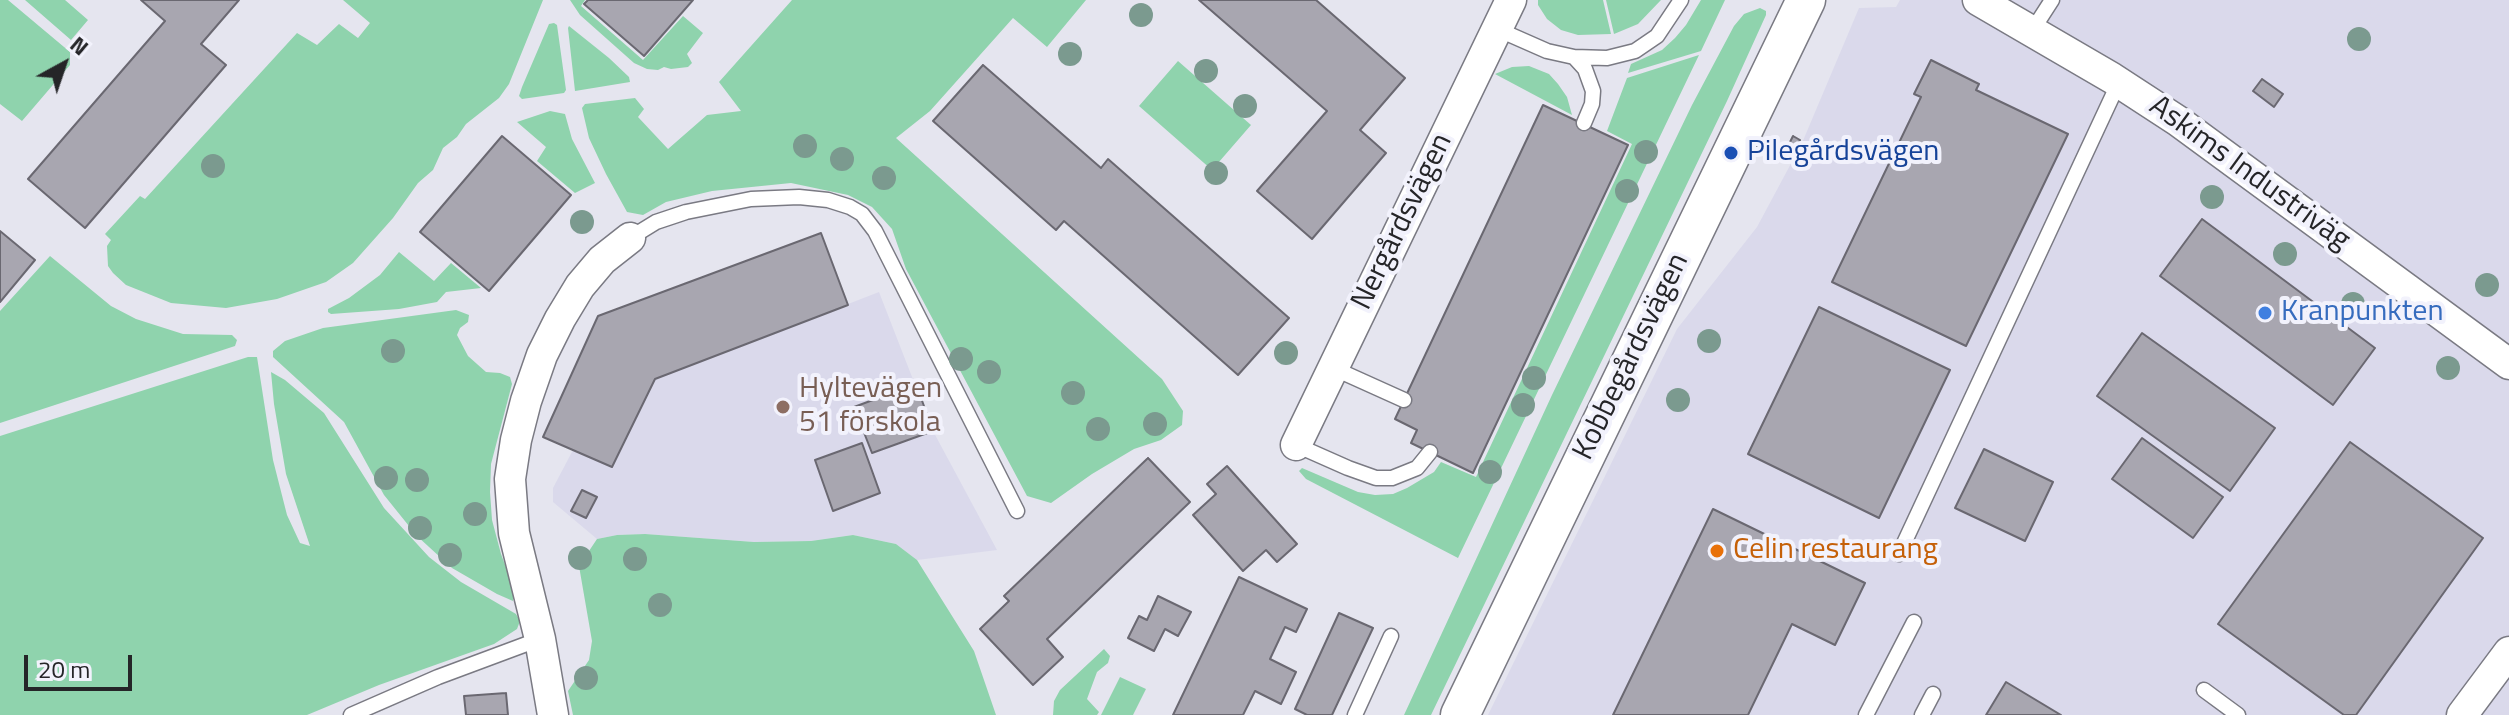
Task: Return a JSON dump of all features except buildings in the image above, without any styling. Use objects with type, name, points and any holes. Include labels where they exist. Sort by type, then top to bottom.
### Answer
[{"type":"street","name":"Nergårdsvägen","points":[[1296,445],[1511,0]]},
{"type":"street","name":"Kobbegårdsvägen","points":[[1460,715],[1806,0]]},
{"type":"street","name":"Askims Industriväg","points":[[1978,0],[2119,82],[2178,121],[2509,364]]},
{"type":"street","points":[[553,715],[540,639],[514,533],[510,479],[516,440],[542,355],[560,319],[580,286],[602,260],[630,238]]},
{"type":"street","points":[[2462,715],[2509,652]]},
{"type":"lane","points":[[1497,29],[1547,51],[1574,57],[1607,58],[1635,51],[1657,36],[1681,0]]},
{"type":"lane","points":[[2032,31],[2052,0]]},
{"type":"lane","points":[[1574,57],[1585,69],[1593,91],[1592,104],[1584,123]]},
{"type":"lane","points":[[1899,554],[2119,82]]},
{"type":"lane","points":[[630,238],[656,222],[686,212],[751,199],[799,197],[828,200],[862,214],[875,231],[1017,511]]},
{"type":"lane","points":[[1333,368],[1404,400]]},
{"type":"lane","points":[[1296,445],[1376,478],[1392,478],[1407,473],[1417,468],[1430,452]]},
{"type":"lane","points":[[1866,715],[1914,622]]},
{"type":"lane","points":[[1355,715],[1391,636]]},
{"type":"lane","points":[[351,715],[438,677],[540,639]]},
{"type":"lane","points":[[2204,690],[2238,715]]},
{"type":"lane","points":[[1922,715],[1933,694]]},
{"type":"shaded area","points":[[1900,0],[2509,0],[2509,715],[1488,715],[1677,329],[1757,227],[1802,143],[1859,8],[1896,7]]},
{"type":"shaded area","name":"Hyltevägen 51 förskola","points":[[879,292],[933,431],[997,550],[917,560],[896,544],[853,535],[811,541],[754,542],[645,534],[597,539],[553,502],[553,488],[573,450],[612,467],[655,379]]},
{"type":"green space","points":[[0,0],[8,0],[70,52],[70,65],[22,121],[0,104]]},
{"type":"green space","points":[[25,0],[65,0],[88,20],[71,40]]},
{"type":"green space","points":[[343,0],[543,0],[509,84],[499,98],[466,124],[457,137],[443,148],[433,170],[418,183],[393,218],[353,263],[326,282],[277,299],[226,308],[171,303],[126,285],[108,266],[107,246],[111,240],[105,234],[140,196],[145,199],[297,33],[317,45],[339,24],[358,38],[370,23]]},
{"type":"green space","points":[[570,0],[585,0],[581,6],[643,60],[683,16],[703,33],[687,54],[692,63],[688,67],[658,70],[634,63],[580,15]]},
{"type":"green space","points":[[792,0],[1086,0],[1047,47],[1013,18],[930,111],[896,138],[1162,379],[1183,411],[1182,425],[1161,440],[1134,449],[1092,474],[1051,503],[1027,496],[906,269],[892,229],[872,207],[848,195],[791,183],[712,191],[666,202],[643,215],[627,212],[589,138],[582,108],[585,104],[635,98],[644,109],[638,117],[668,149],[707,115],[741,111],[719,82]]},
{"type":"green space","points":[[1538,0],[1603,0],[1611,34],[1578,35],[1561,30],[1547,19]]},
{"type":"green space","points":[[1606,0],[1661,0],[1638,24],[1614,34]]},
{"type":"green space","points":[[1701,0],[1725,0],[1701,51],[1628,73],[1631,64],[1662,50],[1675,38]]},
{"type":"green space","points":[[1760,8],[1766,11],[1766,15],[1727,101],[1431,715],[1404,715],[1552,395],[1692,105],[1734,26],[1744,14]]},
{"type":"green space","points":[[549,24],[557,25],[566,90],[564,93],[522,99],[519,96],[522,87]]},
{"type":"green space","points":[[569,26],[609,58],[629,77],[630,82],[575,91]]},
{"type":"green space","points":[[1699,55],[1458,558],[1306,479],[1299,471],[1302,468],[1358,492],[1375,495],[1393,494],[1407,488],[1434,472],[1441,462],[1476,477],[1632,144],[1607,131],[1627,78]]},
{"type":"green space","points":[[1178,61],[1251,125],[1212,170],[1139,106]]},
{"type":"green space","points":[[1529,66],[1549,74],[1558,84],[1567,97],[1572,115],[1495,74],[1512,67]]},
{"type":"green space","points":[[550,111],[565,114],[572,139],[595,183],[575,193],[537,161],[546,147],[517,122]]},
{"type":"green space","points":[[399,252],[434,281],[451,263],[481,288],[446,292],[437,302],[399,309],[328,312],[328,309],[380,275]]},
{"type":"green space","points":[[50,256],[111,306],[136,319],[183,334],[232,335],[237,340],[235,346],[0,423],[0,311]]},
{"type":"green space","points":[[456,310],[469,315],[468,322],[457,335],[468,356],[486,372],[510,377],[512,384],[491,464],[490,492],[492,520],[513,586],[513,601],[452,568],[417,536],[384,495],[344,422],[273,357],[273,351],[285,341],[323,328]]},
{"type":"green space","points":[[248,357],[257,357],[273,460],[287,515],[300,543],[310,546],[286,474],[271,372],[324,413],[384,508],[429,557],[461,582],[516,614],[520,621],[517,629],[494,644],[379,685],[307,715],[0,715],[0,436]]},
{"type":"green space","points":[[645,534],[754,542],[811,541],[853,535],[896,544],[917,560],[974,651],[996,715],[573,715],[568,691],[589,660],[592,641],[579,566],[597,539]]},
{"type":"green space","points":[[1104,649],[1110,656],[1108,663],[1097,672],[1087,699],[1099,712],[1097,715],[1053,715],[1054,701],[1060,690]]},
{"type":"green space","points":[[1120,677],[1146,689],[1133,715],[1101,715]]},
{"type":"place","name":"Pilegårdsvägen","points":[[1731,153]]},
{"type":"place","name":"Kranpunkten","points":[[2265,313]]},
{"type":"place","name":"Hyltevägen 51 förskola","points":[[783,407]]},
{"type":"place","name":"Celin restaurang","points":[[1717,551]]}]
